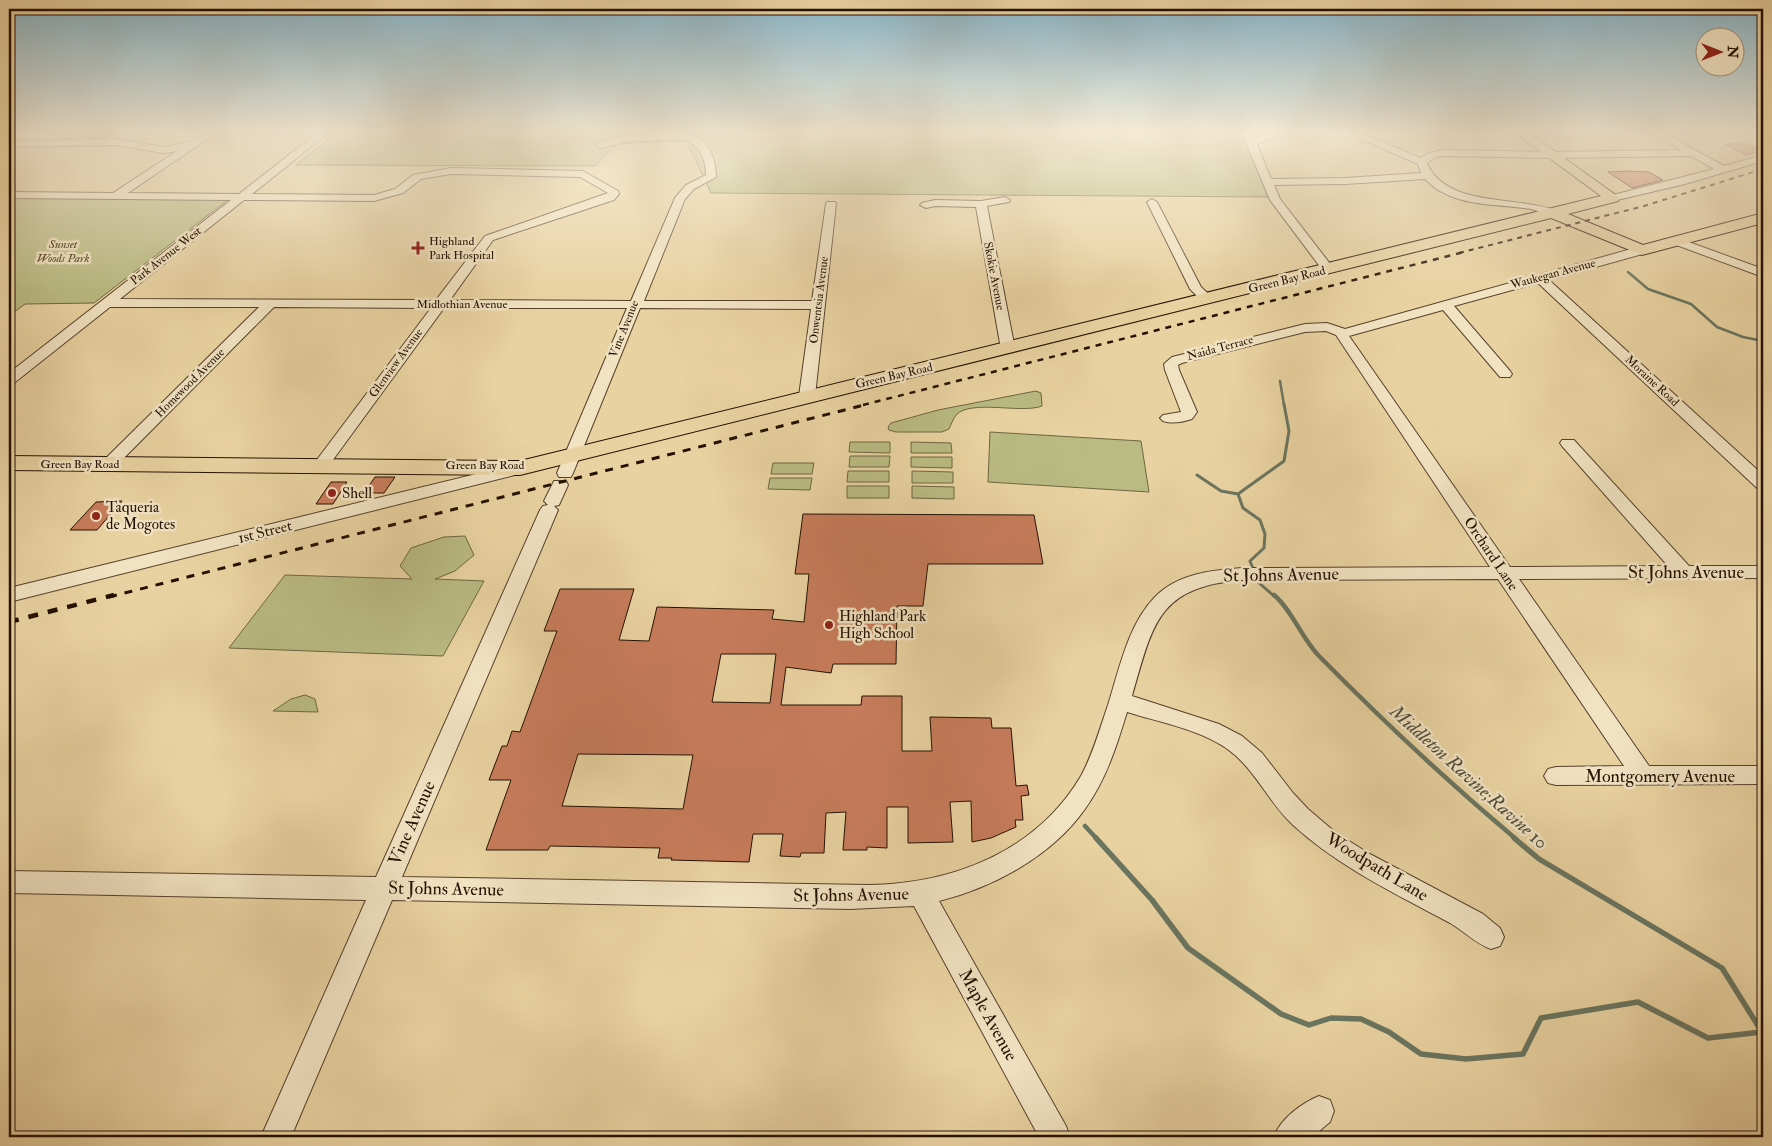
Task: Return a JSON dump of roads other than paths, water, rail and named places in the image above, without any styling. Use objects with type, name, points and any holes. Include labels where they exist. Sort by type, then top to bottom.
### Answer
[{"type":"main road","points":[[1597,186],[1613,198]]},
{"type":"main road","name":"Green Bay Road","points":[[9,463],[520,468],[807,396],[1008,349],[1328,270],[1613,198]]},
{"type":"main road","points":[[1552,214],[1642,250]]},
{"type":"main road","name":"Waukegan Avenue","points":[[1642,250],[1763,218]]},
{"type":"main road","points":[[1625,244],[1671,242]]},
{"type":"street","points":[[117,195],[130,186]]},
{"type":"street","name":"Park Avenue West","points":[[9,380],[254,186]]},
{"type":"street","points":[[9,195],[374,198],[399,191],[405,186]]},
{"type":"street","points":[[489,238],[610,198],[614,194],[613,191],[605,186]]},
{"type":"street","points":[[1269,186],[1275,200],[1328,270]]},
{"type":"street","points":[[1440,186],[1466,198],[1532,206],[1552,214]]},
{"type":"street","name":"Green Bay Road","points":[[1613,198],[1658,186]]},
{"type":"street","name":"Vine Avenue","points":[[276,1137],[573,455],[634,304],[680,198],[690,187]]},
{"type":"street","points":[[926,205],[942,203],[981,204],[1005,200]]},
{"type":"street","points":[[1152,202],[1196,289],[1208,299]]},
{"type":"street","name":"Onwentsia Avenue","points":[[807,396],[831,204]]},
{"type":"street","name":"Skokie Avenue","points":[[981,204],[1008,349]]},
{"type":"street","name":"Glenview Avenue","points":[[321,465],[489,238]]},
{"type":"street","points":[[1671,242],[1763,273]]},
{"type":"street","name":"Waukegan Avenue","points":[[1344,333],[1642,250]]},
{"type":"street","name":"Moraine Road","points":[[1540,278],[1763,484]]},
{"type":"street","name":"Midlothian Avenue","points":[[107,303],[817,305]]},
{"type":"street","name":"Homewood Avenue","points":[[109,464],[271,303]]},
{"type":"street","points":[[1445,304],[1505,374]]},
{"type":"street","name":"Naida Terrace","points":[[1168,418],[1187,416],[1189,412],[1172,370],[1171,364],[1177,360],[1258,338],[1305,328],[1327,327],[1344,333]]},
{"type":"street","name":"Orchard Lane","points":[[1344,333],[1342,336],[1643,776]]},
{"type":"street","points":[[1568,443],[1684,572]]},
{"type":"street","name":"1st Street","points":[[9,595],[520,468]]},
{"type":"street","name":"St Johns Avenue","points":[[9,882],[850,897],[888,897],[921,893],[980,875],[1006,862],[1046,836],[1075,804],[1090,780],[1120,701],[1143,632],[1151,615],[1161,602],[1187,584],[1221,576],[1242,574],[1763,572]]},
{"type":"street","name":"Woodpath Lane","points":[[1120,701],[1211,730],[1234,742],[1254,759],[1285,800],[1300,816],[1326,839],[1359,861],[1474,923],[1491,937]]},
{"type":"street","name":"Montgomery Avenue","points":[[1556,776],[1763,775]]},
{"type":"street","name":"Maple Avenue","points":[[921,893],[1055,1137]]},
{"type":"street","points":[[1290,1137],[1319,1111]]},
{"type":"waterway","points":[[1628,272],[1648,289],[1691,304],[1717,327],[1743,337],[1763,341]]},
{"type":"waterway","name":"Middleton Ravine;Ravine 10","points":[[1280,381],[1284,405]]},
{"type":"waterway","name":"Middleton Ravine;Ravine 10","points":[[1238,494],[1284,461],[1289,431],[1284,404]]},
{"type":"waterway","name":"Middleton Ravine;Ravine 10","points":[[1197,475],[1221,491],[1238,494]]},
{"type":"waterway","name":"Middleton Ravine;Ravine 10","points":[[1238,494],[1243,508],[1260,520],[1265,534],[1264,548],[1250,561],[1258,582],[1275,597]]},
{"type":"waterway","name":"Middleton Ravine;Ravine 10","points":[[1274,595],[1286,608],[1319,656],[1415,750],[1516,839]]},
{"type":"waterway","name":"Middleton Ravine;Ravine 10","points":[[1085,826],[1097,839]]},
{"type":"waterway","name":"Middleton Ravine;Ravine 10","points":[[1096,838],[1152,900],[1188,948],[1281,1014],[1309,1025],[1331,1018],[1361,1019],[1389,1032],[1421,1054],[1466,1059],[1523,1054],[1541,1018],[1638,1002],[1708,1038],[1762,1032],[1722,968],[1539,859],[1514,838]]},
{"type":"railway","points":[[1459,253],[1644,206],[1707,186]]},
{"type":"railway","points":[[863,405],[1464,252]]},
{"type":"railway","points":[[109,597],[868,404]]},
{"type":"railway","points":[[9,622],[114,595]]},
{"type":"place","name":"Highland Park Hospital","points":[[418,248]]},
{"type":"place","name":"Shell","points":[[332,493]]},
{"type":"place","name":"Taqueria de Mogotes","points":[[96,516]]},
{"type":"place","name":"Highland Park High School","points":[[829,625]]},
{"type":"park label","name":"Sunset Woods Park","points":[[63,251]]}]
